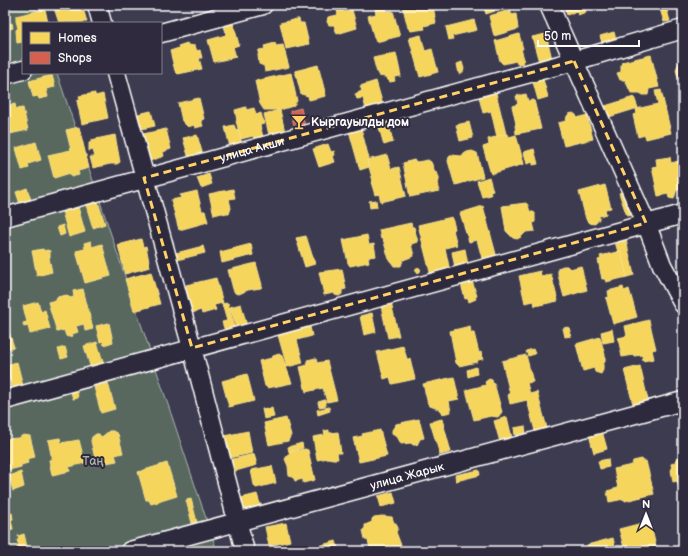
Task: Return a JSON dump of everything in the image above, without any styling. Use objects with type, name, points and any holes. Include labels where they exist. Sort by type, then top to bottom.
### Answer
[{"type":"street","points":[[97,5],[102,22]]},
{"type":"street","points":[[162,33],[263,5]]},
{"type":"street","points":[[549,5],[646,224],[662,265],[683,304]]},
{"type":"street","name":"улица Акши","points":[[5,216],[574,61],[683,29]]},
{"type":"street","points":[[5,75],[22,70]]},
{"type":"street","points":[[116,74],[192,348],[236,522],[245,551]]},
{"type":"street","points":[[5,400],[683,214]]},
{"type":"street","name":"улица Жарык","points":[[130,551],[683,401]]},
{"type":"highlighted area","points":[[574,61],[646,223],[192,348],[144,178]]},
{"type":"green space","name":"Таң","points":[[5,5],[34,5],[40,22],[22,22],[22,74],[57,74],[217,551],[5,551]]},
{"type":"building: Homes","points":[[63,5],[82,5],[87,22],[59,22],[54,8]]},
{"type":"building: Homes","points":[[116,5],[130,5],[129,9],[121,9]]},
{"type":"building: Homes","points":[[404,5],[433,5],[436,23],[424,26],[425,29],[411,31],[408,28],[403,8]]},
{"type":"building: Homes","points":[[483,5],[497,5],[493,6],[495,11],[486,14]]},
{"type":"building: Homes","points":[[564,5],[592,6],[585,9],[586,12],[578,15],[577,11],[567,15]]},
{"type":"building: Homes","points":[[386,6],[387,11],[393,11],[400,36],[376,42],[368,16],[376,14],[375,9]]},
{"type":"building: Homes","points":[[666,7],[670,21],[664,22],[660,9]]},
{"type":"building: Homes","points":[[343,8],[344,12],[352,10],[357,28],[337,34],[334,25],[329,25],[327,22],[328,17],[338,15],[337,10]]},
{"type":"building: Homes","points":[[45,9],[48,22],[22,22],[22,42],[17,43],[16,30],[18,28],[16,16]]},
{"type":"building: Homes","points":[[510,10],[512,15],[516,14],[518,29],[494,36],[489,16]]},
{"type":"building: Homes","points":[[299,19],[300,23],[304,23],[309,44],[286,49],[280,23]]},
{"type":"building: Homes","points":[[474,20],[477,30],[452,36],[453,39],[449,40],[446,27]]},
{"type":"building: Homes","points":[[233,22],[239,45],[233,47],[236,57],[214,62],[208,40],[226,35],[224,24]]},
{"type":"building: Homes","points":[[12,23],[13,28],[7,30],[6,25]]},
{"type":"building: Homes","points":[[614,32],[616,39],[602,43],[600,36]]},
{"type":"building: Homes","points":[[519,34],[523,49],[521,49],[524,59],[523,63],[517,64],[516,61],[503,64],[500,61],[495,41]]},
{"type":"building: Homes","points":[[546,34],[552,59],[539,62],[532,37]]},
{"type":"building: Homes","points":[[421,35],[425,51],[432,49],[438,72],[420,77],[409,38]]},
{"type":"building: Homes","points":[[187,43],[188,45],[195,46],[197,51],[200,50],[202,58],[199,58],[202,69],[178,74],[175,71],[170,51]]},
{"type":"building: Homes","points":[[275,43],[276,46],[283,45],[289,67],[265,72],[264,66],[259,64],[259,50],[265,49],[264,46]]},
{"type":"building: Homes","points":[[396,53],[401,76],[394,77],[395,81],[390,82],[385,77],[379,76],[373,58]]},
{"type":"building: Homes","points":[[651,55],[659,87],[649,89],[648,95],[631,93],[625,80],[620,80],[617,73],[621,72],[622,62]]},
{"type":"building: Homes","points":[[683,61],[683,93],[676,70],[679,62]]},
{"type":"building: Homes","points":[[462,62],[464,69],[463,72],[459,74],[457,64]]},
{"type":"building: Homes","points":[[318,65],[326,96],[309,100],[308,96],[301,94],[295,71]]},
{"type":"building: Homes","points":[[291,73],[297,101],[293,106],[280,110],[264,110],[260,104],[255,81]]},
{"type":"building: Homes","points":[[52,75],[55,87],[46,89],[48,97],[39,99],[38,96],[33,97],[29,81]]},
{"type":"building: Homes","points":[[543,79],[548,97],[538,100],[533,82]]},
{"type":"building: Homes","points":[[376,81],[383,105],[366,109],[363,98],[357,99],[355,94],[362,91],[360,86]]},
{"type":"building: Homes","points":[[661,90],[671,133],[646,139],[645,135],[638,137],[633,115],[637,114],[636,109],[658,104],[655,91]]},
{"type":"building: Homes","points":[[95,93],[95,96],[103,94],[108,118],[82,124],[77,101],[80,100],[79,96]]},
{"type":"building: Homes","points":[[496,93],[506,134],[497,137],[491,111],[483,113],[479,97]]},
{"type":"building: Homes","points":[[526,94],[528,101],[534,100],[541,129],[516,134],[516,124],[512,106],[518,104],[516,96]]},
{"type":"building: Homes","points":[[634,97],[638,108],[609,117],[605,106]]},
{"type":"building: Homes","points":[[199,98],[204,119],[201,120],[203,126],[195,128],[194,125],[188,127],[182,121],[178,103]]},
{"type":"building: Homes","points":[[15,104],[16,109],[23,108],[28,130],[5,135],[5,106]]},
{"type":"building: Homes","points":[[246,107],[246,110],[254,108],[256,115],[261,113],[264,124],[260,125],[263,137],[254,139],[253,136],[241,139],[236,121],[235,110]]},
{"type":"building: Homes","points":[[280,110],[285,132],[269,135],[264,114]]},
{"type":"building: Homes","points":[[151,111],[155,126],[141,129],[138,114]]},
{"type":"building: Homes","points":[[573,113],[577,118],[587,115],[593,139],[564,146],[558,123],[566,121],[567,116]]},
{"type":"building: Homes","points":[[388,121],[393,142],[384,145],[378,124]]},
{"type":"building: Homes","points":[[469,122],[473,138],[460,141],[456,125]]},
{"type":"building: Homes","points":[[234,125],[236,130],[238,129],[242,144],[230,147],[225,127]]},
{"type":"building: Homes","points":[[79,127],[89,168],[78,171],[79,175],[71,177],[70,173],[54,178],[48,155],[71,150],[66,130]]},
{"type":"building: Homes","points":[[361,128],[369,159],[367,160],[369,167],[360,170],[349,131]]},
{"type":"building: Homes","points":[[166,129],[171,149],[163,152],[164,156],[150,161],[143,134]]},
{"type":"building: Homes","points":[[508,134],[509,137],[516,135],[524,164],[491,174],[483,147],[489,145],[488,139]]},
{"type":"building: Homes","points":[[115,135],[120,162],[117,164],[93,168],[90,157],[95,157],[93,150],[89,151],[89,143],[92,142],[91,140]]},
{"type":"building: Homes","points":[[197,135],[203,155],[189,159],[183,138]]},
{"type":"building: Homes","points":[[36,142],[41,160],[28,164],[29,168],[22,170],[16,148]]},
{"type":"building: Homes","points":[[328,144],[331,152],[334,151],[335,155],[333,156],[335,162],[319,167],[313,149]]},
{"type":"building: Homes","points":[[534,149],[538,164],[533,165],[533,162],[527,164],[524,152]]},
{"type":"building: Homes","points":[[472,151],[477,153],[483,177],[456,185],[448,161],[449,157],[452,155],[461,156]]},
{"type":"building: Homes","points":[[387,155],[391,169],[399,167],[406,196],[381,202],[379,194],[375,195],[367,160]]},
{"type":"building: Homes","points":[[670,157],[671,163],[679,161],[683,181],[683,189],[677,190],[674,199],[669,198],[668,194],[658,196],[652,167],[657,166],[656,159]]},
{"type":"building: Homes","points":[[414,160],[417,162],[428,160],[431,162],[439,177],[439,181],[437,183],[439,191],[410,197],[403,163]]},
{"type":"building: Homes","points":[[209,174],[212,184],[201,188],[197,178]]},
{"type":"building: Homes","points":[[489,177],[493,191],[490,192],[491,195],[482,197],[477,181]]},
{"type":"building: Homes","points":[[605,185],[611,208],[605,209],[606,214],[599,216],[596,223],[590,223],[586,219],[579,192]]},
{"type":"building: Homes","points":[[27,188],[31,200],[20,204],[16,192]]},
{"type":"building: Homes","points":[[233,189],[235,198],[229,199],[231,208],[229,214],[222,213],[214,215],[209,194]]},
{"type":"building: Homes","points":[[197,191],[202,211],[205,211],[208,222],[179,230],[171,200],[181,198],[180,195]]},
{"type":"building: Homes","points":[[624,191],[631,215],[627,216],[619,193]]},
{"type":"building: Homes","points":[[376,200],[377,207],[370,208],[369,201]]},
{"type":"building: Homes","points":[[98,202],[105,224],[93,228],[86,205]]},
{"type":"building: Homes","points":[[526,203],[530,212],[535,213],[535,222],[533,223],[535,231],[526,232],[517,239],[513,238],[506,231],[502,206]]},
{"type":"building: Homes","points":[[483,206],[497,258],[483,262],[477,240],[469,242],[460,213]]},
{"type":"building: Homes","points":[[78,207],[85,232],[69,237],[62,211]]},
{"type":"building: Homes","points":[[452,217],[455,229],[453,230],[457,245],[445,248],[450,271],[431,276],[418,225]]},
{"type":"building: Homes","points":[[411,223],[412,227],[414,227],[418,242],[411,244],[414,256],[403,260],[401,266],[394,266],[389,259],[379,230]]},
{"type":"building: Homes","points":[[63,225],[65,234],[60,236],[57,227]]},
{"type":"building: Homes","points":[[367,235],[369,245],[374,244],[376,256],[368,257],[369,262],[350,266],[343,240]]},
{"type":"building: Homes","points":[[306,236],[315,264],[305,267],[296,238]]},
{"type":"building: Homes","points":[[141,239],[143,247],[146,246],[150,267],[125,274],[118,245]]},
{"type":"building: Homes","points":[[626,240],[634,275],[627,277],[621,251],[618,252],[615,242]]},
{"type":"building: Homes","points":[[91,241],[92,247],[102,244],[111,276],[85,283],[76,251],[85,249],[84,243]]},
{"type":"building: Homes","points":[[251,244],[253,255],[222,263],[220,252]]},
{"type":"building: Homes","points":[[203,246],[205,253],[177,260],[176,253]]},
{"type":"building: Homes","points":[[43,249],[44,251],[50,251],[49,258],[52,272],[37,276],[32,251]]},
{"type":"building: Homes","points":[[465,249],[468,265],[455,268],[452,252]]},
{"type":"building: Homes","points":[[621,251],[627,277],[606,282],[605,279],[602,279],[598,260],[601,259],[600,256]]},
{"type":"building: Homes","points":[[256,263],[262,285],[261,288],[248,290],[239,294],[235,293],[228,270]]},
{"type":"building: Homes","points":[[567,266],[570,269],[581,266],[587,290],[564,297],[558,275],[558,268]]},
{"type":"building: Homes","points":[[416,268],[420,268],[420,272],[416,272]]},
{"type":"building: Homes","points":[[342,269],[346,289],[342,290],[342,294],[339,296],[335,295],[334,293],[324,295],[319,272]]},
{"type":"building: Homes","points":[[540,271],[541,276],[551,274],[558,301],[535,306],[534,301],[525,303],[519,276]]},
{"type":"building: Homes","points":[[151,272],[160,304],[134,311],[125,279]]},
{"type":"building: Homes","points":[[216,278],[223,303],[214,305],[216,310],[202,314],[201,310],[192,313],[186,285]]},
{"type":"building: Homes","points":[[472,281],[477,296],[475,297],[476,299],[469,302],[468,298],[465,299],[461,284]]},
{"type":"building: Homes","points":[[623,287],[624,291],[629,289],[637,317],[613,324],[606,298],[609,297],[608,291]]},
{"type":"building: Homes","points":[[83,289],[93,329],[85,331],[84,324],[76,326],[78,332],[72,334],[73,336],[68,337],[66,336],[64,330],[57,332],[48,302],[56,300],[57,297],[67,295],[70,298],[74,297],[73,291]]},
{"type":"building: Homes","points":[[38,302],[41,312],[45,310],[50,329],[30,334],[28,326],[24,327],[23,323],[27,322],[23,306]]},
{"type":"building: Homes","points":[[228,303],[235,328],[225,331],[222,322],[227,321],[222,304]]},
{"type":"building: Homes","points":[[391,303],[399,336],[388,338],[381,306]]},
{"type":"building: Homes","points":[[241,304],[247,326],[237,329],[230,307]]},
{"type":"building: Homes","points":[[372,313],[376,332],[364,335],[360,316]]},
{"type":"building: Homes","points":[[5,320],[14,347],[7,349],[5,343]]},
{"type":"building: Homes","points":[[649,320],[656,349],[652,350],[654,359],[643,361],[642,355],[622,357],[618,338],[627,336],[625,326]]},
{"type":"building: Homes","points":[[109,323],[113,342],[104,345],[103,341],[100,342],[96,326]]},
{"type":"building: Homes","points":[[470,326],[471,333],[474,333],[479,353],[481,352],[483,359],[459,366],[456,363],[450,331]]},
{"type":"building: Homes","points":[[310,327],[312,336],[297,340],[303,363],[287,367],[278,335]]},
{"type":"building: Homes","points":[[569,327],[571,336],[565,337],[563,328]]},
{"type":"building: Homes","points":[[612,329],[614,341],[603,343],[601,332]]},
{"type":"building: Homes","points":[[600,337],[605,355],[605,362],[603,364],[601,374],[595,372],[594,368],[583,371],[576,344]]},
{"type":"building: Homes","points":[[97,342],[104,365],[91,369],[84,346]]},
{"type":"building: Homes","points":[[403,346],[407,359],[410,359],[415,379],[392,384],[390,377],[384,379],[377,352]]},
{"type":"building: Homes","points":[[65,347],[68,357],[61,359],[58,349]]},
{"type":"building: Homes","points":[[533,349],[535,354],[528,356],[526,351]]},
{"type":"building: Homes","points":[[279,354],[282,356],[292,383],[268,388],[265,386],[259,361],[272,358],[273,356]]},
{"type":"building: Homes","points":[[526,355],[533,382],[527,383],[530,394],[537,392],[547,428],[535,431],[527,400],[510,404],[508,395],[510,394],[502,361]]},
{"type":"building: Homes","points":[[316,358],[317,363],[327,361],[337,400],[327,402],[323,388],[306,392],[300,367],[308,365],[307,360]]},
{"type":"building: Homes","points":[[17,362],[23,386],[12,389],[6,365]]},
{"type":"building: Homes","points":[[640,366],[648,400],[633,404],[624,370]]},
{"type":"building: Homes","points":[[476,367],[477,374],[468,377],[467,370]]},
{"type":"building: Homes","points":[[247,374],[254,401],[229,407],[222,381]]},
{"type":"building: Homes","points":[[454,377],[459,399],[449,401],[451,412],[442,414],[441,410],[428,404],[423,384]]},
{"type":"building: Homes","points":[[489,379],[492,380],[493,384],[494,383],[502,412],[498,417],[491,416],[474,420],[466,390],[486,385],[485,382]]},
{"type":"building: Homes","points":[[108,383],[115,409],[101,413],[94,387]]},
{"type":"building: Homes","points":[[77,391],[78,398],[73,399],[71,392]]},
{"type":"building: Homes","points":[[325,400],[326,406],[319,407],[318,402]]},
{"type":"building: Homes","points":[[329,407],[330,411],[318,415],[317,410]]},
{"type":"building: Homes","points":[[272,408],[274,417],[264,419],[262,409]]},
{"type":"building: Homes","points":[[507,417],[512,438],[500,442],[494,421]]},
{"type":"building: Homes","points":[[286,418],[291,435],[288,441],[269,445],[264,423]]},
{"type":"building: Homes","points":[[419,419],[424,438],[420,439],[417,445],[413,445],[411,443],[401,444],[398,438],[392,434],[392,430],[396,424]]},
{"type":"building: Homes","points":[[442,419],[451,452],[440,455],[430,422]]},
{"type":"building: Homes","points":[[525,426],[526,433],[515,435],[514,428]]},
{"type":"building: Homes","points":[[329,430],[329,433],[338,432],[341,453],[337,453],[338,459],[328,458],[317,460],[313,437],[325,435],[324,431]]},
{"type":"building: Homes","points":[[380,430],[387,456],[359,462],[353,438],[363,436],[362,434]]},
{"type":"building: Homes","points":[[109,431],[113,431],[118,434],[123,453],[115,455],[117,461],[96,463],[91,441],[92,437],[99,434],[101,437]]},
{"type":"building: Homes","points":[[248,431],[252,453],[229,458],[224,436]]},
{"type":"building: Homes","points":[[602,431],[607,449],[594,453],[589,435]]},
{"type":"building: Homes","points":[[23,435],[30,436],[35,457],[27,459],[28,463],[21,465],[21,467],[9,470],[5,451],[5,439],[19,438]]},
{"type":"building: Homes","points":[[60,438],[61,443],[79,440],[85,463],[69,467],[70,471],[52,475],[49,460],[52,459],[48,440]]},
{"type":"building: Homes","points":[[302,443],[303,448],[289,452],[288,447]]},
{"type":"building: Homes","points":[[305,449],[308,450],[315,480],[303,483],[303,479],[295,481],[293,477],[289,476],[288,466],[285,459],[290,452]]},
{"type":"building: Homes","points":[[254,454],[257,465],[232,472],[229,460]]},
{"type":"building: Homes","points":[[679,457],[683,457],[683,486],[679,487],[677,481],[673,482],[671,464]]},
{"type":"building: Homes","points":[[608,459],[609,467],[600,469],[598,461]]},
{"type":"building: Homes","points":[[642,459],[643,461],[646,461],[654,494],[625,501],[624,499],[609,502],[607,491],[618,488],[614,469],[632,465],[633,461]]},
{"type":"building: Homes","points":[[167,463],[177,496],[151,504],[149,500],[146,500],[138,472]]},
{"type":"building: Homes","points":[[272,466],[276,483],[256,488],[251,470]]},
{"type":"building: Homes","points":[[479,470],[480,475],[456,481],[455,475]]},
{"type":"building: Homes","points":[[21,472],[24,487],[13,491],[9,476]]},
{"type":"building: Homes","points":[[393,492],[396,503],[381,507],[378,496]]},
{"type":"building: Homes","points":[[257,494],[261,507],[245,512],[241,498]]},
{"type":"building: Homes","points":[[191,499],[197,522],[192,523],[186,500]]},
{"type":"building: Homes","points":[[5,504],[8,514],[12,513],[13,519],[11,520],[13,529],[5,531]]},
{"type":"building: Homes","points":[[374,517],[392,517],[394,523],[396,523],[398,528],[396,532],[402,548],[392,551],[371,551],[368,541],[365,539],[363,530],[365,525],[372,522]]},
{"type":"building: Homes","points":[[650,521],[657,551],[625,551],[619,529]]},
{"type":"building: Homes","points":[[286,523],[290,541],[269,546],[265,527]]},
{"type":"building: Homes","points":[[24,534],[28,551],[18,551],[18,536]]},
{"type":"building: Homes","points":[[613,538],[616,551],[588,551],[587,545]]},
{"type":"building: Homes","points":[[336,541],[339,551],[312,551],[311,548]]},
{"type":"building: Shops","points":[[301,108],[305,126],[299,128],[298,123],[294,125],[290,111]]},
{"type":"place","name":"Кыргауылды дом","points":[[299,122]]}]
